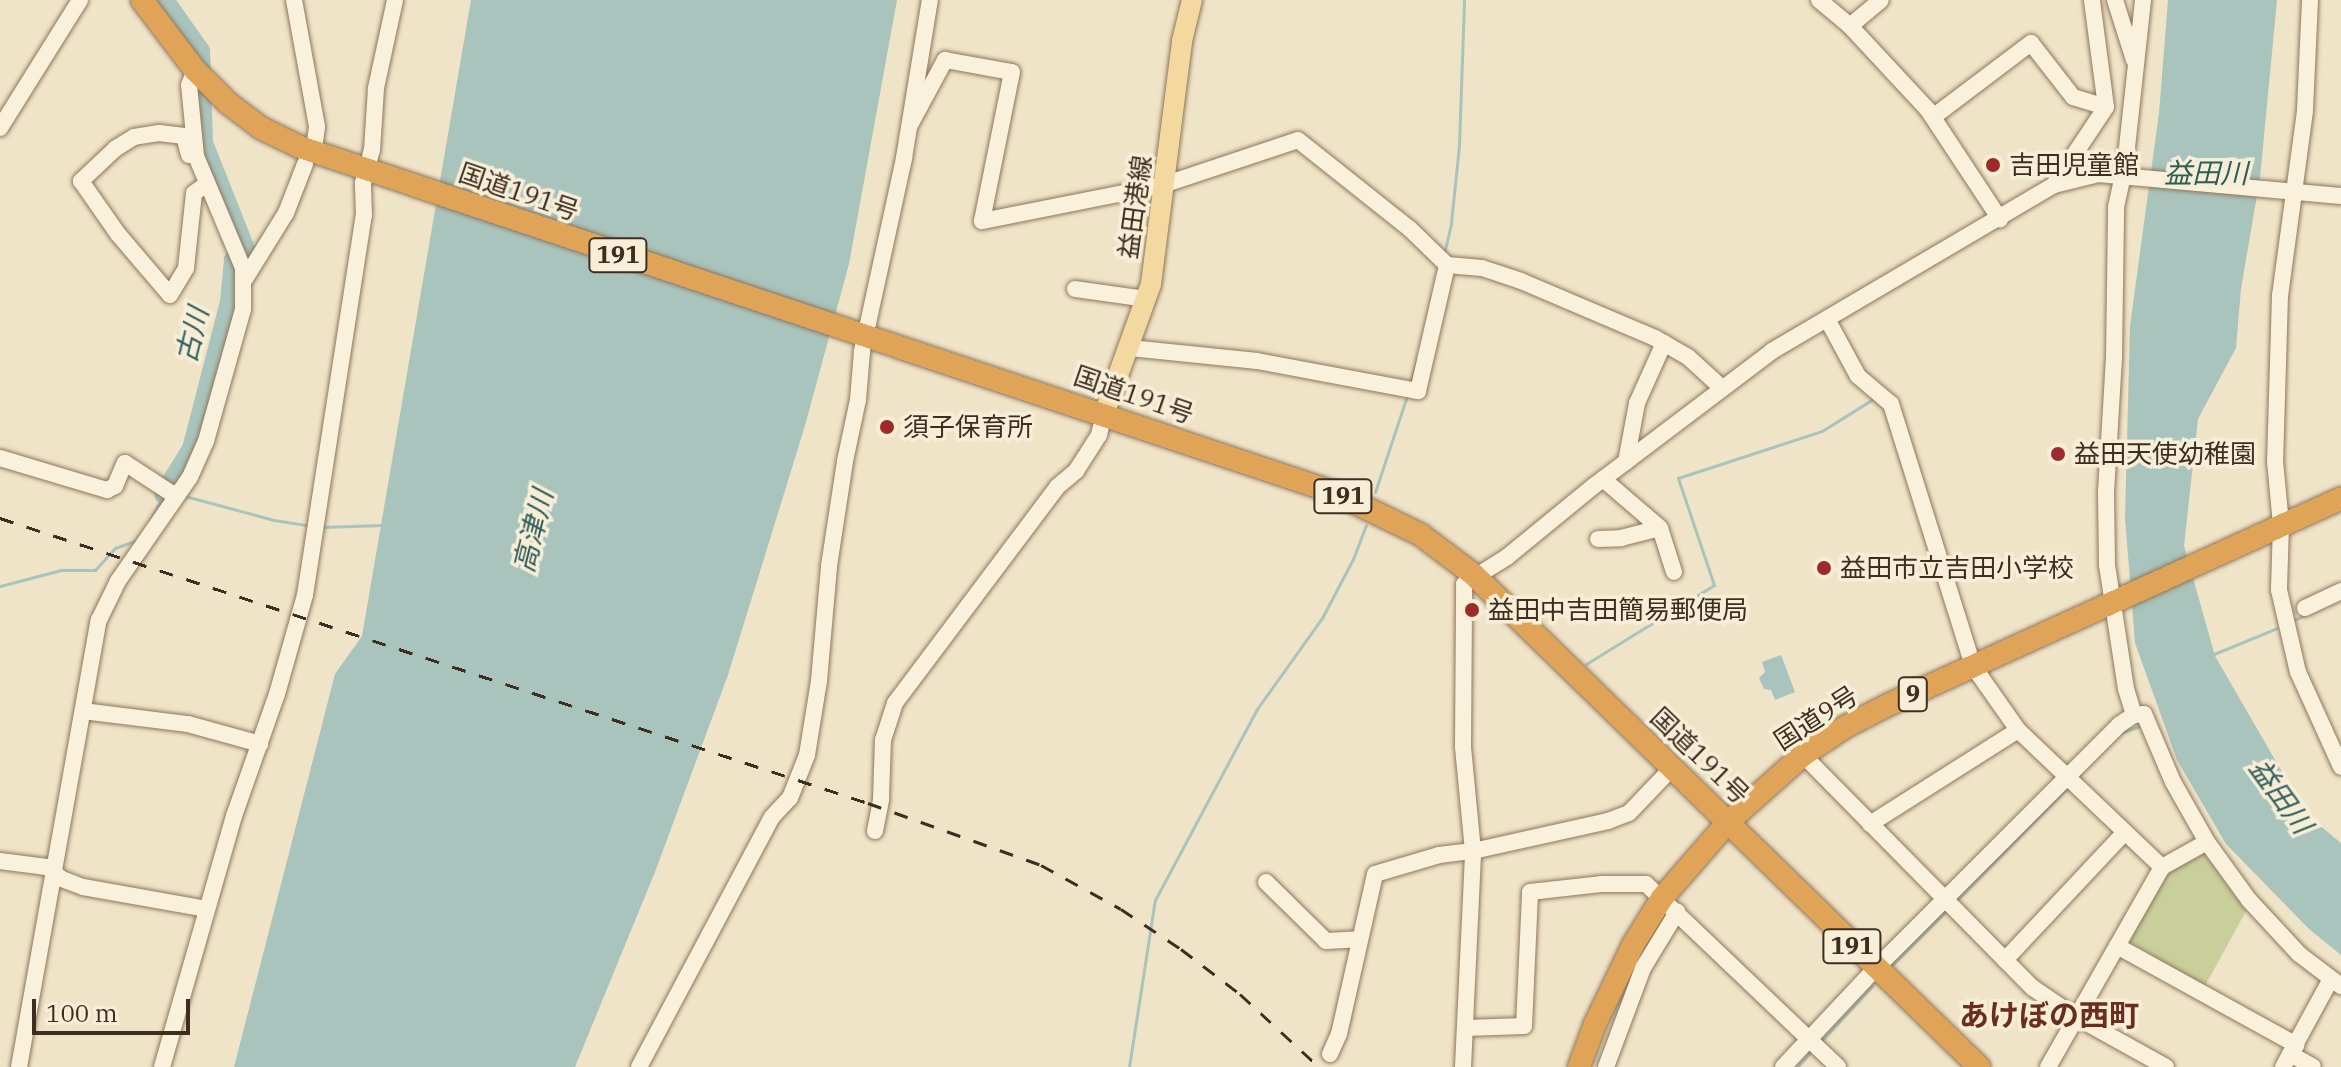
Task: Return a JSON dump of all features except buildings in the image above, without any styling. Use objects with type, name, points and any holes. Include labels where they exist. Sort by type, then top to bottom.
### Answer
[{"type":"highway","name":"国道191号","points":[[137,1],[195,70],[228,103],[261,128],[300,147],[1333,492],[1421,535],[1474,575],[1979,1067]]},
{"type":"highway","name":"国道9号","points":[[1579,1067],[1620,971],[1728,822],[1803,755],[1845,727],[2341,498]]},
{"type":"main road","name":"益田港線","points":[[1104,414],[1146,299],[1182,41],[1192,0]]},
{"type":"street","points":[[0,128],[80,0]]},
{"type":"street","points":[[294,0],[317,127],[315,141]]},
{"type":"street","points":[[162,1067],[206,909],[305,595],[362,229],[376,88],[395,0]]},
{"type":"street","points":[[639,1067],[772,817],[790,798],[807,755],[819,681],[840,491],[865,335],[910,125],[930,0]]},
{"type":"street","points":[[1819,0],[1850,26],[1933,117],[2000,219]]},
{"type":"street","points":[[1850,26],[1881,0]]},
{"type":"street","points":[[2054,185],[2106,107],[2092,0]]},
{"type":"street","points":[[2115,0],[2137,68]]},
{"type":"street","points":[[2134,715],[2126,689],[2115,600],[2107,565],[2106,492],[2116,317],[2116,207],[2127,176],[2143,0]]},
{"type":"street","points":[[2310,0],[2305,111],[2280,295],[2276,527],[2279,590],[2298,672],[2341,767]]},
{"type":"street","points":[[1933,117],[2031,43],[2073,97],[2106,107]]},
{"type":"street","points":[[910,125],[945,60],[1012,72],[982,221],[1163,185],[1298,140],[1410,229],[1447,265],[1482,268],[1521,281],[1664,343],[1688,357],[1722,388]]},
{"type":"street","points":[[19,1067],[93,646],[106,602],[174,495],[190,477],[206,441],[243,309],[245,279],[196,156],[189,85],[195,70]]},
{"type":"street","points":[[196,156],[191,158],[188,154],[184,136],[159,133],[134,137],[115,149],[81,181],[118,234],[170,295],[186,268],[194,193],[207,184]]},
{"type":"street","points":[[245,279],[286,213],[305,164]]},
{"type":"street","points":[[1463,1067],[1473,851],[1463,747],[1464,584],[1507,557],[1722,388],[1827,319],[2054,185],[2098,174],[2292,194],[2341,196]]},
{"type":"street","points":[[1130,348],[1257,361],[1418,391],[1447,265]]},
{"type":"street","points":[[1075,289],[1146,299]]},
{"type":"street","points":[[1827,319],[1858,376],[1891,404],[1973,666],[2018,730],[2162,867]]},
{"type":"street","points":[[1626,462],[1637,403],[1664,343]]},
{"type":"street","points":[[875,831],[882,789],[883,740],[895,703],[1057,487],[1076,471],[1099,435],[1104,414]]},
{"type":"street","points":[[0,458],[107,490],[115,486],[125,463],[174,495]]},
{"type":"street","points":[[1603,479],[1660,528],[1674,572]]},
{"type":"street","points":[[1598,539],[1621,538],[1660,528]]},
{"type":"street","points":[[2305,608],[2341,591]]},
{"type":"street","points":[[83,711],[188,724],[260,744]]},
{"type":"street","points":[[1783,1067],[1875,969],[2119,725],[2134,715],[2144,714],[2173,782],[2207,842],[2270,924],[2336,982],[2290,1055]]},
{"type":"street","points":[[1870,824],[2018,730]]},
{"type":"street","points":[[1803,755],[2033,988],[2076,1017],[2166,1067]]},
{"type":"street","points":[[1330,1054],[1339,1034],[1375,874],[1439,855],[1473,851],[1629,813],[1673,767]]},
{"type":"street","points":[[2005,960],[2125,832]]},
{"type":"street","points":[[2048,1067],[2162,867],[2207,842]]},
{"type":"street","points":[[0,861],[53,870],[62,879],[83,887],[206,909]]},
{"type":"street","points":[[1266,882],[1326,941],[1359,939]]},
{"type":"street","points":[[1465,1028],[1524,1026],[1530,892],[1601,884],[1646,884],[1838,1067]]},
{"type":"street","points":[[1606,1067],[1669,905]]},
{"type":"street","points":[[2117,946],[2313,1067]]},
{"type":"green space","points":[[2203,852],[2246,911],[2204,988],[2129,941],[2168,873]]},
{"type":"water","name":"高津川","points":[[471,0],[897,0],[849,264],[804,429],[728,675],[655,872],[575,1067],[234,1067],[335,674],[362,636]]},
{"type":"water","name":"益田川","points":[[2168,0],[2277,0],[2260,178],[2241,289],[2236,348],[2198,419],[2184,546],[2215,656],[2307,815],[2341,843],[2341,955],[2309,929],[2226,844],[2177,760],[2135,643],[2125,518],[2130,326],[2159,113]]},
{"type":"water","points":[[1781,655],[1795,692],[1775,700],[1771,690],[1764,689],[1759,678],[1765,672],[1762,662]]},
{"type":"waterway","name":"古川","points":[[164,0],[200,51],[203,143],[245,249],[234,260],[230,302],[192,449],[164,494]]},
{"type":"waterway","points":[[1444,254],[1451,223],[1459,145],[1464,0]]},
{"type":"waterway","points":[[1411,382],[1417,359]]},
{"type":"waterway","points":[[1375,492],[1408,393]]},
{"type":"waterway","points":[[1586,664],[1714,585],[1678,478],[1822,431],[1873,399]]},
{"type":"waterway","name":"古川","points":[[150,521],[163,496]]},
{"type":"waterway","points":[[185,496],[274,520],[310,526]]},
{"type":"waterway","points":[[321,527],[382,525]]},
{"type":"waterway","points":[[1129,1067],[1155,900],[1257,709],[1322,618],[1353,559],[1366,525]]},
{"type":"waterway","name":"古川","points":[[0,586],[61,570],[95,570],[115,548],[137,540]]},
{"type":"waterway","points":[[2294,620],[2305,615]]},
{"type":"waterway","points":[[2214,654],[2277,628]]},
{"type":"waterway","points":[[2120,733],[2143,725]]},
{"type":"waterway","points":[[1955,902],[2070,785]]},
{"type":"waterway","points":[[1893,964],[1947,910]]},
{"type":"waterway","points":[[1821,1041],[1872,986]]},
{"type":"waterway","points":[[1797,1067],[1813,1049]]},
{"type":"railway","points":[[0,518],[868,803],[1041,865],[1121,909],[1181,949],[1240,994],[1319,1067]]},
{"type":"place","name":"吉田児童館","points":[[1993,165]]},
{"type":"place","name":"須子保育所","points":[[887,427]]},
{"type":"place","name":"益田天使幼稚園","points":[[2058,454]]},
{"type":"place","name":"益田市立吉田小学校","points":[[1824,568]]},
{"type":"place","name":"益田中吉田簡易郵便局","points":[[1472,610]]},
{"type":"district","name":"あけぼの西町","points":[[2049,1015]]}]
